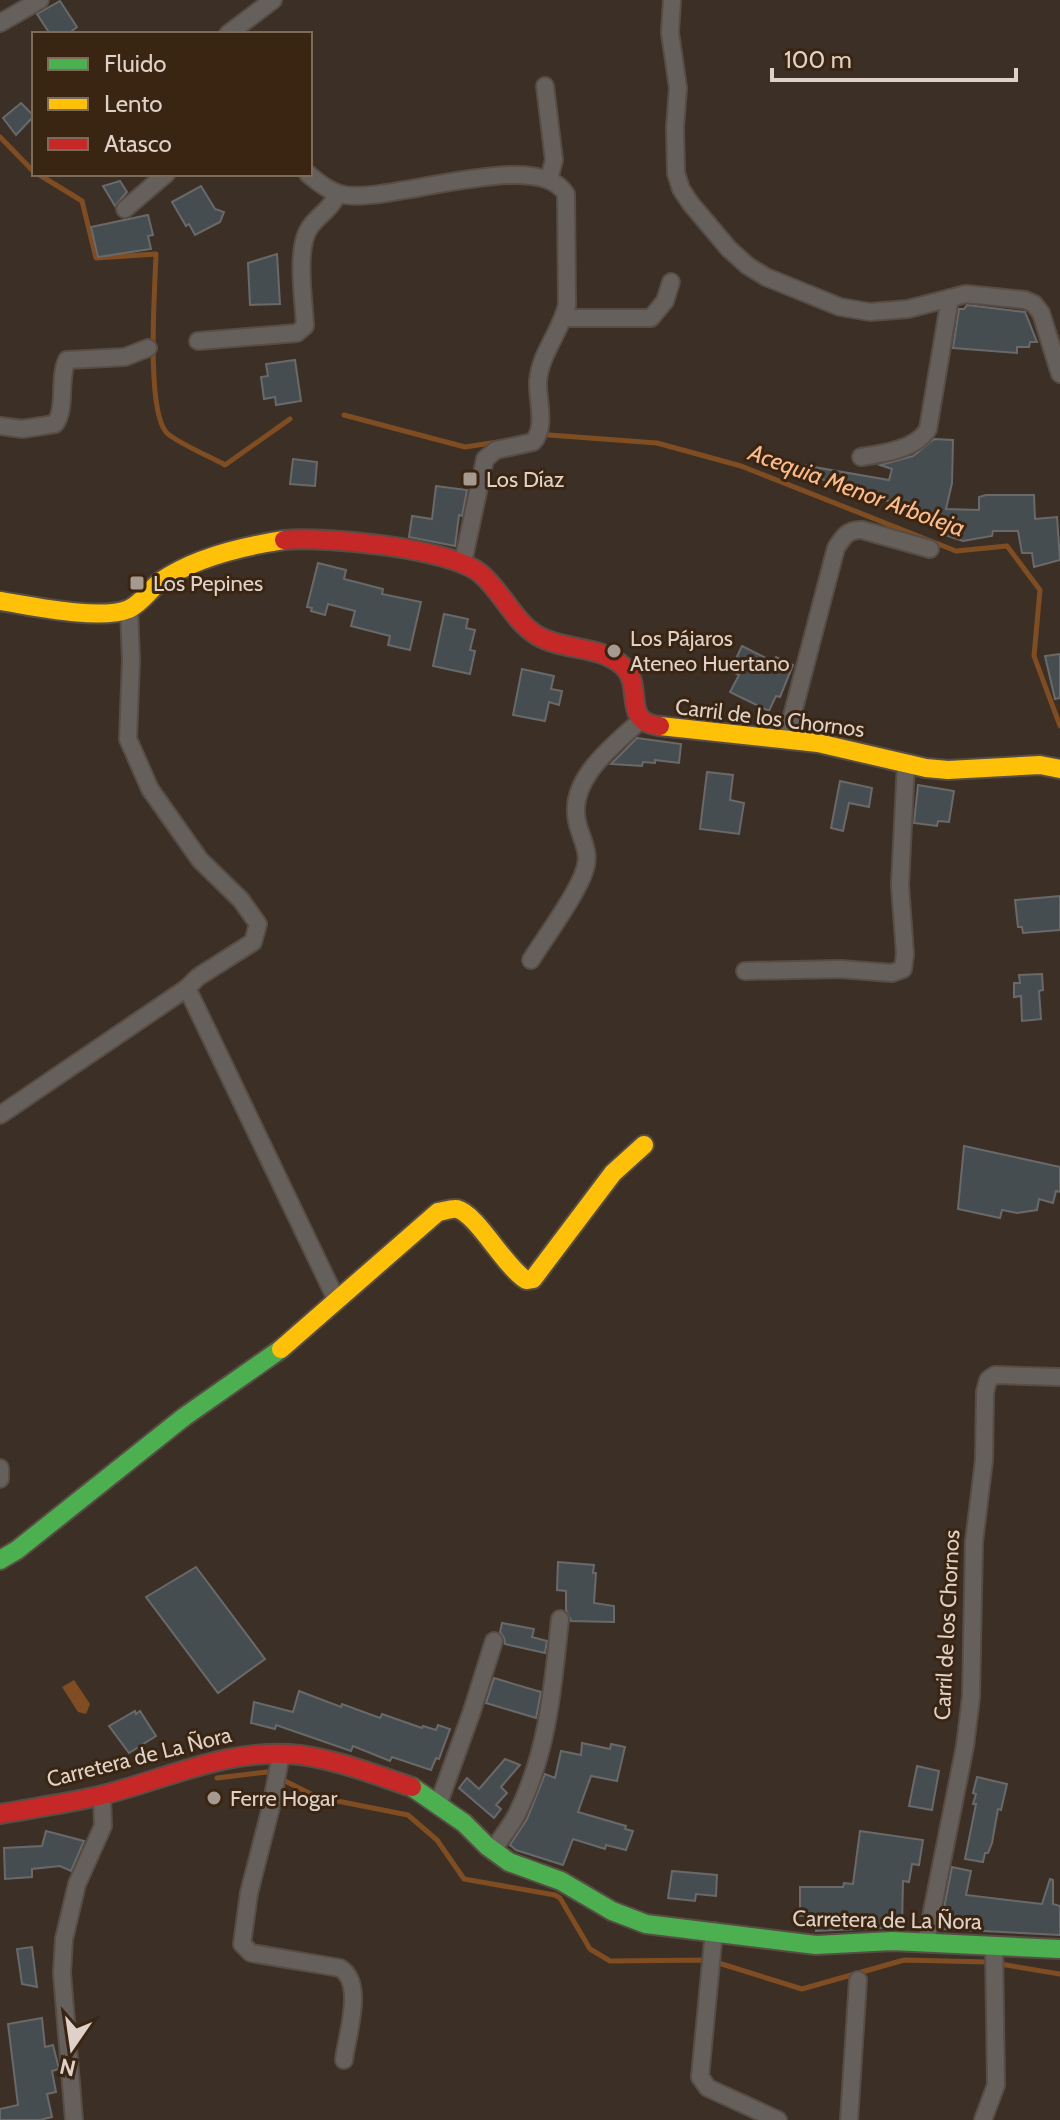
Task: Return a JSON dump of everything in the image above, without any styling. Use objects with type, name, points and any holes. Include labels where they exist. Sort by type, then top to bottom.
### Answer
[{"type":"street","points":[[0,23],[40,0]]},
{"type":"street","points":[[231,32],[273,0]]},
{"type":"street","points":[[672,0],[670,33],[678,88],[676,173],[681,189],[691,204],[729,249],[766,277],[840,307],[870,312],[890,311],[966,294],[1025,300],[1034,304],[1041,313],[1049,330],[1060,374]]},
{"type":"street","points":[[545,86],[554,160],[549,179]]},
{"type":"street","points":[[125,209],[164,176]]},
{"type":"street","points":[[311,176],[337,194],[381,195],[462,179],[536,176],[549,179],[563,188],[568,207],[567,305],[541,366],[538,380],[538,437],[533,442],[496,450],[485,459],[463,562]]},
{"type":"street","points":[[198,341],[297,333],[305,326],[302,256],[306,236],[337,194]]},
{"type":"street","points":[[564,318],[651,318],[665,301],[671,282]]},
{"type":"street","points":[[861,457],[885,453],[915,442],[928,429],[950,298]]},
{"type":"street","points":[[0,426],[22,429],[55,424],[60,415],[63,369],[67,360],[125,357],[148,348]]},
{"type":"street","points":[[786,739],[836,548],[845,535],[853,530],[862,530],[930,549]]},
{"type":"street","points":[[0,601],[97,612],[129,610],[162,580],[214,558],[273,540],[324,538],[463,562],[487,580],[524,628],[554,644],[600,654],[622,665],[632,678],[636,713],[640,721],[597,764],[580,787],[576,810],[587,853],[585,872],[531,960]]},
{"type":"street","points":[[0,1115],[253,942],[258,924],[241,900],[200,860],[150,789],[128,739],[129,610]]},
{"type":"street","name":"Carril de los Chornos","points":[[640,721],[669,729],[832,746],[948,770],[1040,765],[1060,769]]},
{"type":"street","points":[[745,971],[840,969],[892,973],[903,969],[905,954],[900,885],[906,763]]},
{"type":"street","points":[[187,988],[337,1301]]},
{"type":"street","points":[[0,1560],[17,1550],[184,1417],[254,1369],[407,1241],[431,1217],[446,1208],[455,1208],[467,1214],[515,1273],[526,1280],[533,1279],[613,1173],[644,1145]]},
{"type":"street","name":"Carril de los Chornos","points":[[926,1942],[965,1746],[971,1697],[974,1542],[984,1460],[985,1392],[988,1380],[995,1375],[1060,1377]]},
{"type":"street","points":[[0,1468],[0,1479]]},
{"type":"street","points":[[493,1850],[517,1815],[538,1765],[546,1734],[560,1619]]},
{"type":"street","points":[[438,1805],[494,1641]]},
{"type":"street","name":"Carretera de La Ñora","points":[[0,1814],[102,1795],[199,1764],[241,1755],[278,1769],[341,1764],[414,1788],[464,1823],[493,1850],[530,1871],[585,1893],[629,1919],[672,1928],[816,1945],[926,1942],[994,1957],[1060,1949]]},
{"type":"street","points":[[278,1769],[249,1893],[242,1944],[251,1953],[330,1966],[347,1972],[354,1985],[354,1996],[344,2060]]},
{"type":"street","points":[[74,2120],[62,1973],[64,1939],[77,1884],[103,1826],[102,1795]]},
{"type":"street","points":[[714,1931],[699,2070],[702,2082],[708,2088],[778,2120]]},
{"type":"street","points":[[983,2120],[996,2085],[994,1957]]},
{"type":"street","points":[[849,2120],[858,1980]]},
{"type":"shaded area","points":[[74,1680],[90,1704],[86,1714],[78,1712],[62,1687]]},
{"type":"building","points":[[60,1],[77,27],[71,32],[49,32],[37,14]]},
{"type":"building","points":[[21,103],[32,114],[32,118],[16,135],[3,118]]},
{"type":"building","points":[[120,181],[127,192],[115,206],[103,186]]},
{"type":"building","points":[[201,186],[215,209],[224,212],[220,222],[195,235],[172,202]]},
{"type":"building","points":[[148,215],[153,235],[148,236],[151,249],[98,257],[91,227]]},
{"type":"building","points":[[277,254],[280,304],[250,305],[248,263]]},
{"type":"building","points":[[967,305],[1025,312],[1037,342],[1030,342],[1029,347],[1017,347],[1017,353],[953,348],[959,309]]},
{"type":"building","points":[[295,360],[301,401],[276,405],[275,397],[264,399],[261,377],[268,376],[266,364]]},
{"type":"building","points":[[934,439],[953,440],[952,483],[946,509],[979,510],[979,497],[986,495],[1034,495],[1035,519],[1057,517],[1060,560],[1034,567],[1032,553],[1022,553],[1018,531],[993,531],[992,536],[963,541],[942,534],[943,529],[932,524],[936,513],[896,504],[842,484],[841,489],[801,468],[802,465],[889,480],[892,469],[880,465],[913,456]]},
{"type":"building","points":[[293,459],[317,462],[315,486],[290,484]]},
{"type":"building","points":[[436,486],[467,490],[462,516],[459,515],[455,546],[409,537],[412,516],[432,519]]},
{"type":"building","points":[[318,563],[346,570],[344,579],[383,589],[382,594],[421,602],[410,650],[388,645],[390,636],[351,626],[355,611],[328,604],[325,615],[311,611],[312,608],[307,607]]},
{"type":"building","points":[[444,614],[468,619],[466,628],[475,630],[470,650],[475,651],[470,674],[433,666]]},
{"type":"building","points":[[742,646],[768,659],[774,660],[776,657],[793,665],[780,697],[776,696],[769,711],[730,692],[739,675],[730,671]]},
{"type":"building","points":[[1060,654],[1060,698],[1055,699],[1045,656]]},
{"type":"building","points":[[522,669],[554,676],[551,689],[562,691],[559,705],[549,702],[545,721],[513,715]]},
{"type":"building","points":[[637,738],[681,744],[679,763],[655,760],[655,763],[643,762],[642,766],[611,764]]},
{"type":"building","points":[[707,772],[733,775],[730,800],[744,803],[739,834],[700,829]]},
{"type":"building","points":[[840,781],[872,788],[869,807],[849,803],[843,831],[831,828]]},
{"type":"building","points":[[918,785],[954,791],[949,822],[938,821],[937,826],[914,823]]},
{"type":"building","points":[[1060,896],[1060,930],[1023,933],[1022,927],[1018,927],[1015,900]]},
{"type":"building","points":[[1042,974],[1043,990],[1039,991],[1041,1019],[1022,1021],[1021,996],[1014,997],[1014,983],[1020,983],[1019,975]]},
{"type":"building","points":[[964,1146],[1060,1167],[1060,1192],[1056,1191],[1053,1203],[1039,1199],[1037,1210],[1017,1213],[1002,1210],[1000,1218],[958,1209]]},
{"type":"building","points":[[558,1562],[594,1565],[594,1603],[614,1606],[614,1622],[571,1621],[566,1610],[566,1591],[557,1590]]},
{"type":"building","points":[[196,1567],[265,1659],[218,1693],[146,1597]]},
{"type":"building","points":[[502,1623],[534,1629],[532,1637],[547,1641],[545,1653],[505,1644],[500,1632]]},
{"type":"building","points":[[494,1678],[541,1692],[536,1718],[486,1703]]},
{"type":"building","points":[[299,1691],[380,1718],[382,1714],[422,1728],[436,1730],[438,1725],[450,1729],[439,1759],[436,1758],[431,1770],[392,1757],[390,1761],[353,1746],[351,1751],[276,1725],[275,1729],[251,1723],[254,1702],[293,1712]]},
{"type":"building","points":[[135,1711],[136,1714],[140,1711],[156,1736],[129,1753],[109,1726]]},
{"type":"building","points":[[582,1743],[610,1749],[611,1744],[625,1747],[617,1781],[591,1776],[578,1812],[626,1826],[625,1829],[633,1831],[626,1850],[606,1845],[605,1849],[573,1839],[563,1865],[516,1850],[510,1845],[527,1819],[545,1774],[555,1778],[561,1751],[581,1755]]},
{"type":"building","points":[[505,1759],[520,1765],[501,1787],[507,1793],[496,1805],[501,1809],[494,1818],[459,1788],[467,1778],[479,1789]]},
{"type":"building","points":[[917,1766],[939,1771],[932,1810],[909,1806]]},
{"type":"building","points":[[977,1777],[1007,1784],[1001,1810],[998,1809],[992,1843],[983,1862],[965,1859],[976,1804],[973,1804],[976,1794],[973,1793]]},
{"type":"building","points":[[46,1831],[84,1841],[71,1871],[60,1866],[32,1869],[32,1877],[5,1879],[4,1848],[42,1846]]},
{"type":"building","points":[[860,1831],[923,1840],[919,1865],[912,1864],[909,1882],[903,1881],[902,1927],[816,1931],[816,1915],[800,1916],[800,1887],[843,1887],[844,1883],[853,1884]]},
{"type":"building","points":[[952,1867],[971,1871],[966,1895],[1042,1904],[1050,1879],[1053,1880],[1053,1904],[1060,1906],[1060,1935],[943,1929],[942,1918]]},
{"type":"building","points":[[672,1871],[717,1875],[716,1896],[696,1894],[695,1901],[668,1898]]},
{"type":"building","points":[[32,1947],[37,1987],[22,1984],[17,1949]]},
{"type":"building","points":[[42,2018],[45,2047],[53,2045],[59,2069],[52,2071],[56,2092],[47,2094],[52,2117],[0,2120],[0,2109],[18,2105],[8,2024]]},
{"type":"waterway","name":"Acequia Menor Arboleja","points":[[0,137],[32,170]]},
{"type":"waterway","name":"Acequia Menor Arboleja","points":[[41,176],[82,201],[96,258],[156,254],[154,374],[160,419],[170,436],[225,465],[290,419]]},
{"type":"waterway","name":"Acequia Menor Arboleja","points":[[344,415],[465,447],[498,442]]},
{"type":"waterway","name":"Acequia Menor Arboleja","points":[[549,435],[657,443],[741,466],[956,551],[1007,546],[1040,590],[1034,656],[1060,726]]},
{"type":"waterway","points":[[217,1778],[267,1772],[317,1797],[408,1815],[437,1840],[464,1879],[560,1898],[590,1949],[610,1961],[709,1960],[802,1989],[904,1960],[988,1962],[1060,1974]]},
{"type":"traffic: fast","points":[[0,1560],[17,1550],[184,1417],[281,1349]]},
{"type":"traffic: fast","points":[[412,1787],[464,1823],[509,1862],[561,1881],[612,1911],[646,1924],[816,1945],[892,1941],[1060,1949]]},
{"type":"traffic: slow","points":[[0,601],[66,611],[116,612],[134,606],[161,581],[189,565],[237,549],[284,540]]},
{"type":"traffic: slow","points":[[660,726],[818,743],[926,768],[948,770],[1040,765],[1060,769]]},
{"type":"traffic: slow","points":[[281,1349],[438,1212],[455,1209],[465,1213],[518,1273],[526,1280],[533,1279],[613,1173],[644,1145]]},
{"type":"traffic: jam","points":[[284,540],[356,542],[415,551],[464,564],[488,580],[521,622],[538,636],[593,651],[623,666],[632,683],[640,718],[660,726]]},
{"type":"traffic: jam","points":[[0,1814],[103,1795],[249,1755],[300,1755],[328,1760],[412,1787]]},
{"type":"place","name":"Los Díaz","points":[[470,479]]},
{"type":"place","name":"Los Pepines","points":[[137,583]]},
{"type":"place","name":"Los Pájaros Ateneo Huertano","points":[[614,651]]},
{"type":"place","name":"Ferre Hogar","points":[[214,1798]]}]
